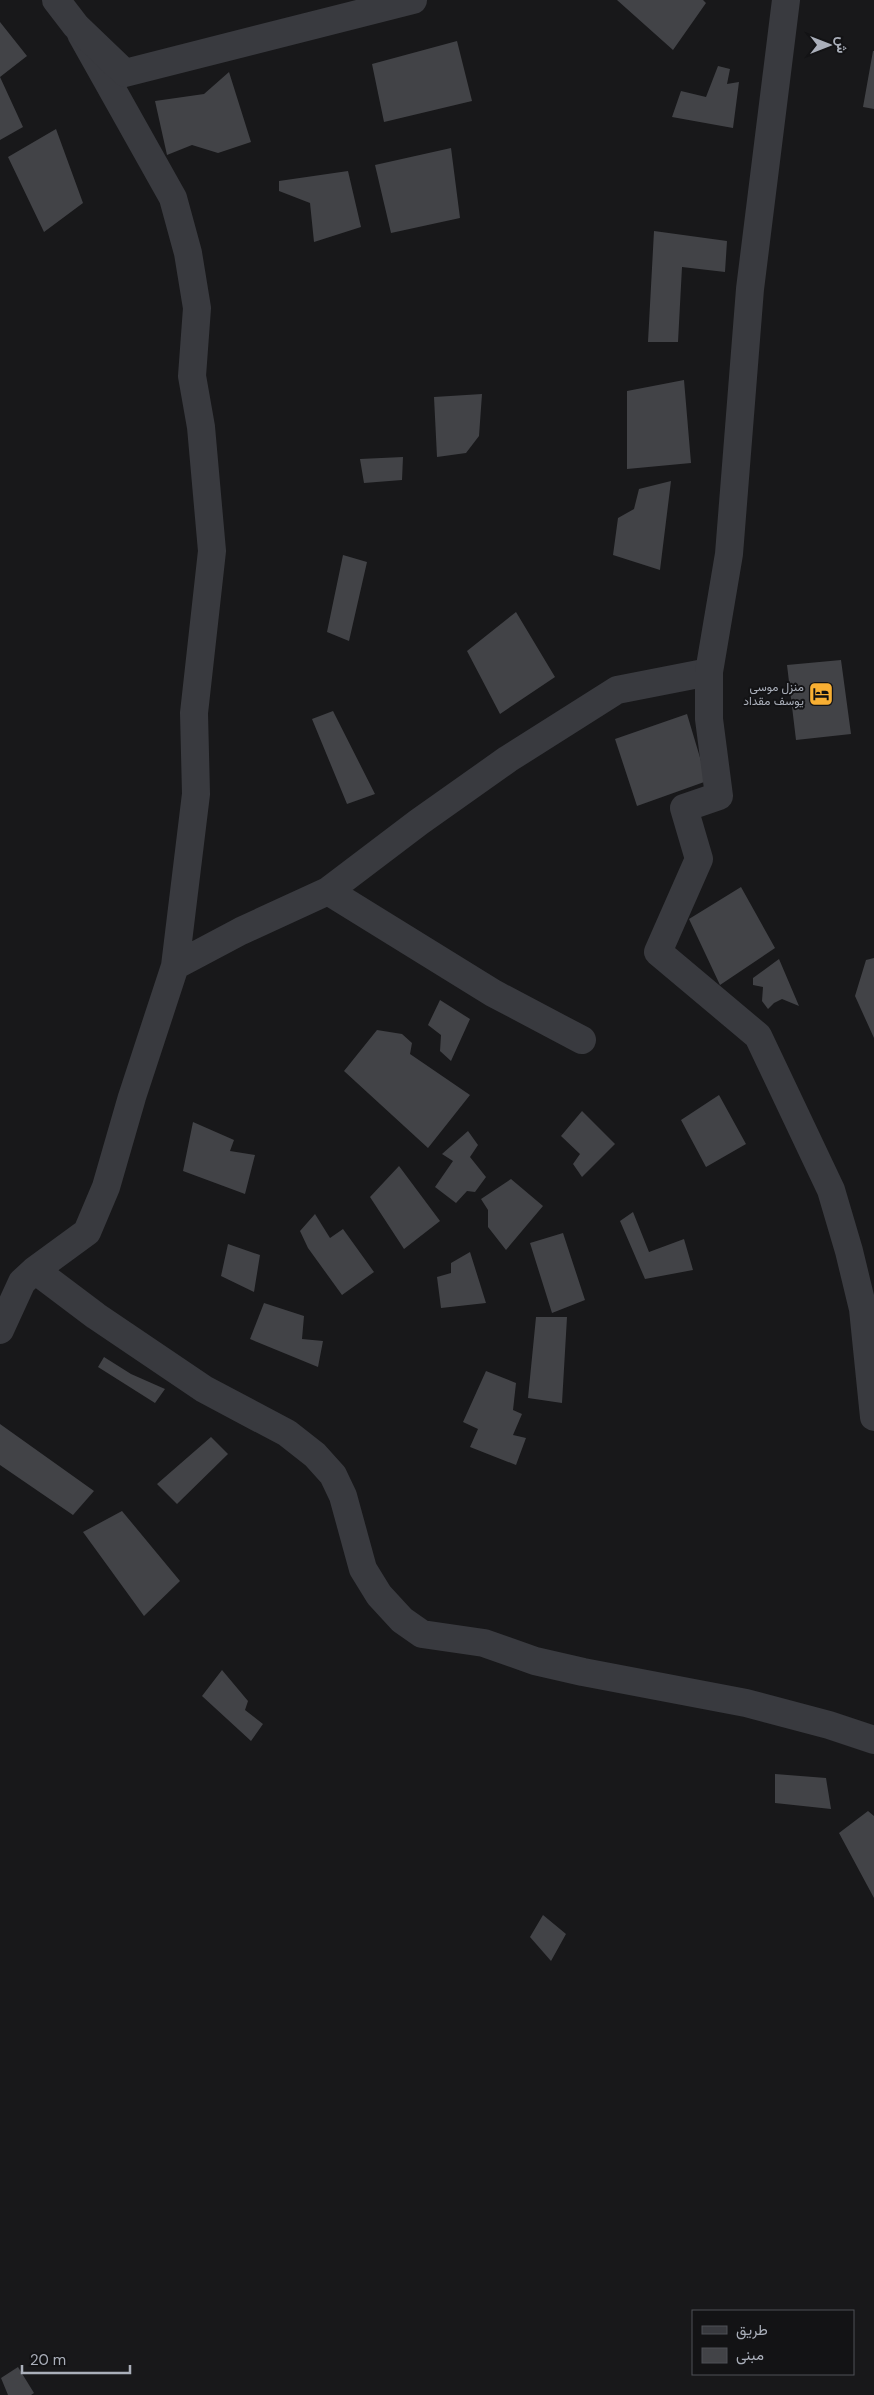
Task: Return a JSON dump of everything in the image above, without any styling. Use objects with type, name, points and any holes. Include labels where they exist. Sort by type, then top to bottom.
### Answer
[{"type":"street","points":[[0,1330],[22,1282],[86,1232],[106,1187],[132,1097],[174,966],[196,794],[194,713],[212,550],[201,427],[192,376],[197,308],[188,253],[173,198],[76,26],[56,0]]},
{"type":"street","points":[[76,26],[125,72],[413,0]]},
{"type":"street","points":[[786,0],[750,289],[729,554],[709,672],[709,720],[720,796],[684,808],[699,859],[658,952],[758,1036],[831,1190],[849,1251],[863,1309],[874,1417]]},
{"type":"street","points":[[174,966],[241,931],[328,891],[419,822],[508,759],[617,690],[709,672]]},
{"type":"street","points":[[328,891],[493,993],[582,1040]]},
{"type":"street","points":[[35,1270],[96,1316],[204,1389],[287,1434],[315,1455],[333,1475],[343,1496],[363,1569],[379,1595],[402,1620],[422,1634],[484,1643],[535,1661],[583,1672],[746,1703],[829,1725],[874,1740]]},
{"type":"building","points":[[617,0],[703,0],[706,3],[673,50]]},
{"type":"building","points":[[0,22],[27,56],[0,77]]},
{"type":"building","points":[[457,41],[472,101],[384,122],[372,64]]},
{"type":"building","points":[[874,51],[874,109],[863,107]]},
{"type":"building","points":[[718,66],[730,69],[727,84],[739,82],[733,128],[672,117],[681,91],[706,97]]},
{"type":"building","points":[[229,72],[251,142],[218,153],[192,145],[167,155],[155,101],[204,94]]},
{"type":"building","points":[[0,77],[23,127],[0,140]]},
{"type":"building","points":[[56,129],[83,203],[44,232],[8,157]]},
{"type":"building","points":[[451,148],[460,218],[391,233],[375,165]]},
{"type":"building","points":[[348,171],[361,227],[314,242],[310,203],[279,191],[279,181]]},
{"type":"building","points":[[654,231],[727,241],[725,272],[682,267],[678,342],[648,342]]},
{"type":"building","points":[[684,380],[691,463],[627,469],[627,391]]},
{"type":"building","points":[[482,394],[479,436],[466,453],[437,457],[434,397]]},
{"type":"building","points":[[403,457],[402,480],[364,483],[360,459]]},
{"type":"building","points":[[671,481],[660,570],[613,555],[618,518],[634,509],[639,489]]},
{"type":"building","points":[[343,555],[367,562],[349,641],[327,632]]},
{"type":"building","points":[[516,612],[555,677],[500,714],[467,651]]},
{"type":"building","points":[[841,660],[851,734],[796,740],[787,665]]},
{"type":"building","points":[[333,711],[375,794],[347,804],[312,719]]},
{"type":"building","points":[[687,714],[707,781],[637,806],[615,739]]},
{"type":"building","points":[[741,887],[775,948],[720,985],[689,919]]},
{"type":"building","points":[[874,958],[874,1038],[855,996],[866,960]]},
{"type":"building","points":[[779,959],[799,1006],[782,999],[768,1009],[762,1001],[763,987],[753,985],[753,978]]},
{"type":"building","points":[[440,1000],[470,1019],[451,1061],[440,1051],[441,1035],[428,1025]]},
{"type":"building","points":[[377,1030],[402,1034],[412,1043],[410,1054],[470,1095],[428,1148],[344,1071]]},
{"type":"building","points":[[719,1095],[746,1144],[706,1167],[681,1120]]},
{"type":"building","points":[[582,1111],[615,1144],[582,1177],[573,1164],[580,1154],[561,1136]]},
{"type":"building","points":[[193,1122],[234,1140],[230,1151],[255,1155],[245,1194],[183,1171]]},
{"type":"building","points":[[468,1131],[478,1145],[470,1157],[486,1177],[475,1192],[467,1191],[456,1203],[435,1187],[453,1161],[442,1154]]},
{"type":"building","points":[[399,1166],[440,1221],[404,1249],[370,1197]]},
{"type":"building","points":[[511,1179],[543,1206],[506,1250],[488,1227],[488,1210],[481,1199]]},
{"type":"building","points":[[633,1212],[649,1252],[684,1239],[693,1270],[645,1279],[620,1221]]},
{"type":"building","points":[[315,1214],[330,1238],[343,1229],[374,1272],[342,1295],[308,1248],[300,1231]]},
{"type":"building","points":[[563,1233],[585,1300],[552,1313],[530,1243]]},
{"type":"building","points":[[228,1244],[260,1255],[254,1292],[221,1276]]},
{"type":"building","points":[[470,1252],[486,1303],[441,1308],[437,1277],[451,1273],[451,1263]]},
{"type":"building","points":[[264,1303],[304,1316],[302,1339],[323,1341],[318,1367],[250,1339]]},
{"type":"building","points":[[536,1317],[567,1317],[562,1403],[528,1398]]},
{"type":"building","points":[[104,1357],[131,1374],[165,1389],[155,1403],[98,1367]]},
{"type":"building","points":[[486,1371],[516,1383],[513,1410],[522,1414],[513,1435],[526,1438],[516,1465],[470,1447],[478,1429],[463,1422]]},
{"type":"building","points":[[0,1424],[94,1491],[73,1515],[0,1465]]},
{"type":"building","points":[[211,1437],[228,1454],[177,1504],[157,1484]]},
{"type":"building","points":[[122,1511],[180,1581],[144,1616],[83,1532]]},
{"type":"building","points":[[222,1670],[248,1701],[245,1710],[263,1724],[251,1741],[202,1696]]},
{"type":"building","points":[[775,1774],[826,1778],[831,1809],[775,1803]]},
{"type":"building","points":[[868,1811],[874,1816],[874,1898],[839,1833]]},
{"type":"building","points":[[543,1915],[566,1934],[551,1961],[530,1937]]},
{"type":"building","points":[[18,2367],[34,2393],[31,2395],[8,2395],[1,2378]]},
{"type":"place","name":"منزل موسى يوسف مقداد","points":[[821,694]]}]
